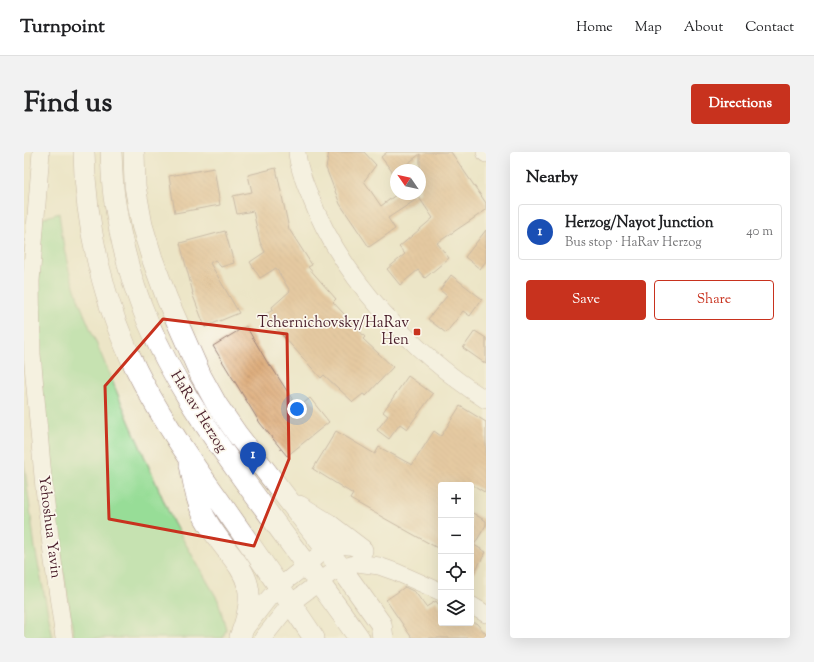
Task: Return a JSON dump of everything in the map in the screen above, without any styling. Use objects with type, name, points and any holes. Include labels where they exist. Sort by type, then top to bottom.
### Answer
[{"type":"main road","name":"HaRav Herzog","points":[[84,152],[87,197],[92,232],[99,264],[123,339],[137,370],[171,431],[314,638]]},
{"type":"main road","name":"HaRav Herzog","points":[[111,152],[114,202],[122,241],[136,290],[148,322],[162,351],[182,388],[207,428],[359,638]]},
{"type":"main road","points":[[134,152],[135,186],[142,225],[152,258],[167,299],[187,346],[217,405],[245,445],[341,568],[381,624],[383,638]]},
{"type":"main road","points":[[189,458],[196,495],[205,518],[242,572],[248,586],[250,594],[248,607],[244,625],[239,637]]},
{"type":"main road","points":[[288,500],[323,521],[362,550]]},
{"type":"street","name":"Yehoshua Yavin","points":[[41,152],[30,281],[32,354],[52,561],[64,638]]},
{"type":"street","points":[[297,152],[303,179],[325,230],[347,265],[367,292],[422,352],[454,378],[486,400]]},
{"type":"street","points":[[263,638],[285,595],[306,564],[326,549],[348,544],[362,550],[396,572]]},
{"type":"street","points":[[239,637],[268,599],[285,595],[319,582],[341,568],[356,563],[379,566],[438,591]]},
{"type":"street","points":[[474,607],[486,614]]},
{"type":"highlighted area","points":[[163,319],[287,334],[289,459],[254,546],[109,519],[105,386]]},
{"type":"green space","points":[[59,213],[69,271],[80,304],[173,522],[218,600],[226,629],[223,638],[74,638],[52,498],[39,354],[38,277],[41,219]]},
{"type":"green space","points":[[24,461],[35,548],[53,638],[24,638]]},
{"type":"building","points":[[329,152],[364,152],[376,165],[364,181],[381,206],[390,199],[415,200],[388,218],[395,229],[369,247],[340,204],[326,168]]},
{"type":"building","points":[[387,152],[451,152],[486,203],[486,210],[437,243],[449,258],[425,278],[418,270],[400,285],[387,269],[405,254],[399,247],[433,218],[421,200],[426,200],[426,164],[420,164],[420,154],[407,164],[390,164],[390,169],[381,157]]},
{"type":"building","points":[[214,168],[220,205],[175,213],[169,176]]},
{"type":"building","points":[[276,168],[289,229],[312,265],[308,267],[336,299],[333,302],[365,337],[363,339],[393,367],[366,396],[363,394],[353,402],[324,375],[321,378],[264,315],[273,310],[272,307],[290,291],[276,268],[260,278],[250,262],[265,252],[260,242],[253,211],[237,214],[233,196],[252,192],[248,175]]},
{"type":"building","points":[[486,230],[486,261],[480,269],[465,257]]},
{"type":"building","points":[[225,231],[234,263],[221,267],[215,260],[210,263],[239,313],[205,327],[192,293],[180,243]]},
{"type":"building","points":[[451,275],[482,299],[470,316],[463,311],[446,333],[428,319],[447,296],[440,290]]},
{"type":"building","points":[[246,326],[270,367],[271,366],[298,408],[310,398],[329,422],[287,456],[260,423],[213,346]]},
{"type":"building","points":[[475,331],[486,338],[486,364],[463,348]]},
{"type":"building","points":[[408,376],[433,394],[407,429],[400,424],[389,439],[377,430],[388,416],[383,412]]},
{"type":"building","points":[[460,406],[486,422],[486,493],[474,486],[474,482],[438,482],[438,548],[350,499],[353,494],[313,469],[336,431],[375,454],[379,447],[412,465],[434,431],[441,436]]},
{"type":"building","points":[[474,514],[486,521],[486,525],[474,545]]},
{"type":"building","points":[[474,545],[486,552],[474,573]]},
{"type":"building","points":[[405,587],[415,592],[426,607],[436,601],[438,604],[438,626],[474,626],[474,623],[476,623],[486,634],[486,638],[412,638],[386,600]]},
{"type":"place","name":"Tchernichovsky/HaRav Hen","points":[[417,332]]},
{"type":"place","name":"Herzog/Nayot Junction","points":[[253,475]]}]
